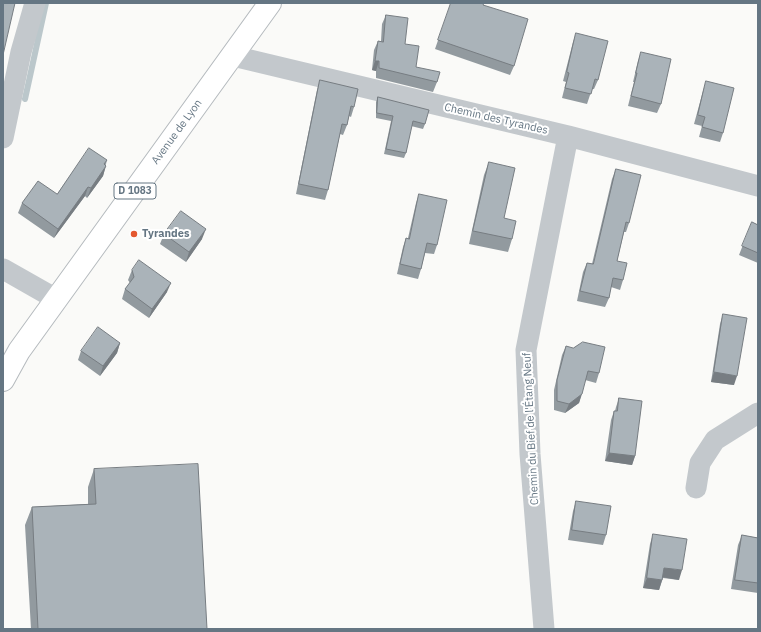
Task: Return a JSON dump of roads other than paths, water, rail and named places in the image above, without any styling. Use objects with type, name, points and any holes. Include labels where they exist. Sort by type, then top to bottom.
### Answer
[{"type":"main road","name":"Avenue de Lyon","points":[[3,380],[19,350],[270,3]]},
{"type":"street","points":[[3,138],[21,52],[35,3]]},
{"type":"street","name":"Chemin des Tyrandes","points":[[232,56],[568,136],[758,186]]},
{"type":"street","name":"Chemin du Bief de l'Étang Neuf","points":[[544,629],[530,454],[526,350],[568,136]]},
{"type":"street","points":[[3,269],[56,299]]},
{"type":"street","points":[[696,488],[700,463],[715,440],[758,413]]},
{"type":"waterway","points":[[25,99],[46,3]]},
{"type":"place","name":"Tyrandes","points":[[134,234]]}]
